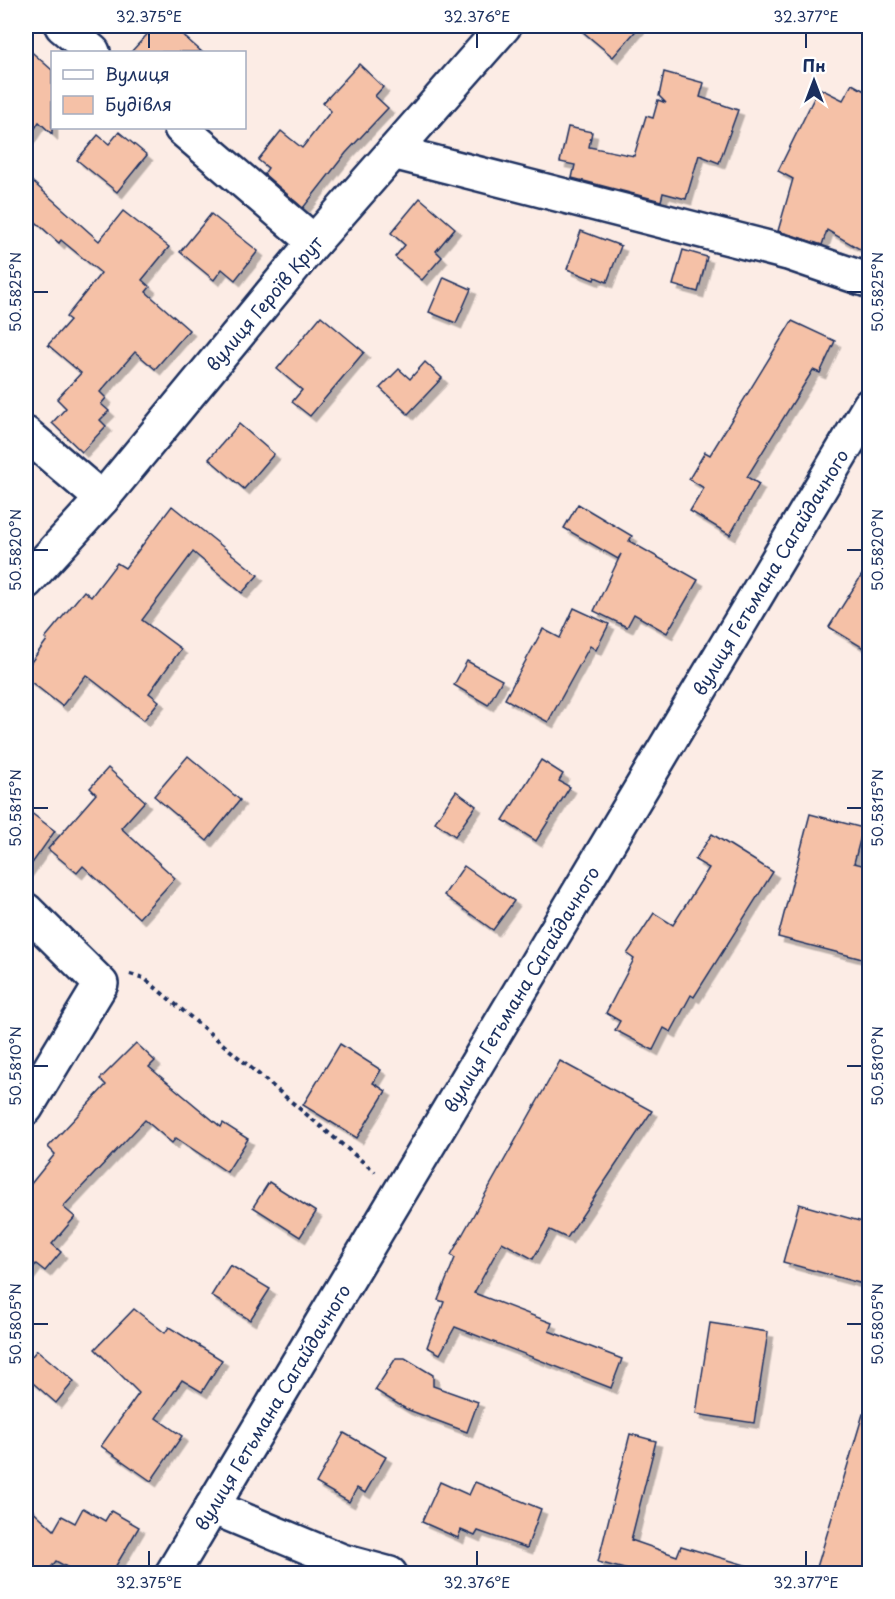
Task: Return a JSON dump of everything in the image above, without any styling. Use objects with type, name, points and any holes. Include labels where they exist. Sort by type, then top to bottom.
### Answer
[{"type":"street","points":[[62,26],[92,51]]},
{"type":"street","name":"вулиця Героїв Крут","points":[[26,582],[102,498],[314,242],[504,26]]},
{"type":"street","points":[[182,129],[314,242]]},
{"type":"street","points":[[393,152],[788,253],[870,281]]},
{"type":"street","name":"вулиця Гетьмана Сагайдачного","points":[[172,1574],[870,405]]},
{"type":"street","points":[[26,435],[102,498]]},
{"type":"street","points":[[26,910],[101,984],[26,1108]]},
{"type":"street","points":[[212,1507],[342,1561],[390,1574]]},
{"type":"path","points":[[101,984],[122,974],[144,978],[400,1193]]},
{"type":"building","points":[[155,26],[172,26],[201,51],[132,51]]},
{"type":"building","points":[[576,26],[640,26],[613,57]]},
{"type":"building","points":[[26,47],[51,69],[52,134],[39,122],[26,142]]},
{"type":"building","points":[[359,64],[383,87],[375,96],[388,108],[346,153],[303,208],[264,174],[268,168],[258,160],[281,131],[302,148],[331,111],[323,103]]},
{"type":"building","points":[[664,72],[704,83],[700,97],[738,110],[719,163],[699,155],[686,199],[663,193],[661,201],[572,178],[575,165],[560,162],[568,127],[592,132],[589,147],[634,156],[646,116],[653,118],[658,100],[666,103],[659,96]]},
{"type":"building","points":[[852,84],[870,94],[870,255],[827,230],[822,245],[778,231],[793,179],[778,171],[819,88],[843,100]]},
{"type":"building","points":[[119,132],[147,155],[117,192],[77,160],[98,135],[109,144]]},
{"type":"building","points":[[26,176],[99,241],[123,211],[169,247],[142,280],[150,287],[146,292],[189,330],[155,369],[135,352],[100,392],[106,398],[101,404],[109,411],[100,420],[106,426],[82,452],[52,423],[66,408],[57,399],[81,373],[48,345],[70,320],[66,317],[101,273],[61,240],[59,243],[26,213]]},
{"type":"building","points":[[420,198],[455,228],[436,251],[442,257],[422,280],[395,257],[405,245],[391,233]]},
{"type":"building","points":[[211,214],[258,251],[235,280],[222,269],[214,280],[180,252]]},
{"type":"building","points":[[581,231],[621,246],[607,282],[595,277],[594,280],[567,269]]},
{"type":"building","points":[[683,250],[707,257],[698,292],[673,285]]},
{"type":"building","points":[[444,277],[471,289],[456,323],[429,312]]},
{"type":"building","points":[[321,316],[364,352],[310,416],[292,402],[302,390],[277,369]]},
{"type":"building","points":[[792,321],[835,341],[820,373],[813,370],[747,477],[759,484],[730,535],[690,511],[704,488],[689,479],[705,452],[710,455]]},
{"type":"building","points":[[425,362],[442,378],[408,414],[380,388],[399,369],[410,379]]},
{"type":"building","points":[[239,424],[274,454],[244,489],[209,459]]},
{"type":"building","points":[[578,504],[632,536],[629,541],[698,580],[667,633],[634,614],[627,627],[594,611],[621,554],[618,559],[564,528]]},
{"type":"building","points":[[172,506],[258,575],[242,593],[193,552],[142,620],[181,649],[149,693],[159,701],[144,720],[86,675],[62,706],[26,678],[26,669],[47,640],[45,638],[84,591],[91,597],[117,563],[125,568]]},
{"type":"building","points":[[870,562],[870,652],[829,627]]},
{"type":"building","points":[[574,608],[609,624],[596,650],[590,646],[548,722],[505,699],[543,629],[560,638]]},
{"type":"building","points":[[467,661],[502,680],[488,705],[454,685]]},
{"type":"building","points":[[188,756],[240,800],[207,841],[154,796]]},
{"type":"building","points":[[541,760],[563,774],[559,781],[570,787],[536,841],[503,820]]},
{"type":"building","points":[[108,768],[145,801],[121,828],[175,878],[139,918],[83,866],[77,873],[48,849],[96,794],[90,788]]},
{"type":"building","points":[[456,791],[476,806],[455,836],[435,822]]},
{"type":"building","points":[[26,809],[55,831],[26,872]]},
{"type":"building","points":[[810,814],[863,828],[854,863],[870,867],[870,961],[778,937]]},
{"type":"building","points":[[712,834],[773,872],[694,997],[691,995],[671,1032],[664,1028],[653,1050],[615,1030],[620,1021],[606,1013],[634,959],[627,954],[654,913],[673,925],[709,868],[695,860]]},
{"type":"building","points":[[464,866],[514,901],[493,930],[444,895]]},
{"type":"building","points":[[136,1043],[155,1061],[149,1067],[221,1127],[223,1123],[248,1139],[227,1172],[176,1138],[172,1143],[145,1120],[63,1207],[75,1217],[52,1244],[61,1252],[45,1271],[36,1264],[26,1277],[26,1190],[55,1154],[48,1147],[106,1085],[100,1079]]},
{"type":"building","points":[[340,1044],[381,1070],[373,1083],[386,1091],[357,1138],[303,1105]]},
{"type":"building","points":[[560,1061],[652,1111],[567,1238],[550,1230],[533,1259],[502,1242],[474,1293],[552,1323],[549,1331],[622,1359],[611,1388],[455,1327],[440,1354],[427,1347],[444,1302],[438,1300],[455,1258],[451,1255]]},
{"type":"building","points":[[269,1182],[316,1212],[300,1237],[253,1207]]},
{"type":"building","points":[[799,1204],[870,1224],[870,1286],[783,1262]]},
{"type":"building","points":[[230,1265],[270,1289],[250,1320],[211,1296]]},
{"type":"building","points":[[134,1309],[165,1333],[169,1327],[222,1360],[202,1392],[182,1380],[156,1418],[182,1436],[151,1481],[101,1446],[139,1393],[95,1349]]},
{"type":"building","points":[[710,1323],[768,1332],[754,1423],[696,1414]]},
{"type":"building","points":[[37,1350],[74,1381],[56,1403],[26,1377],[26,1363]]},
{"type":"building","points":[[396,1358],[405,1358],[433,1375],[433,1386],[478,1402],[467,1432],[406,1409],[375,1390]]},
{"type":"building","points":[[863,1414],[870,1414],[870,1574],[815,1574]]},
{"type":"building","points":[[344,1433],[386,1457],[365,1493],[357,1488],[349,1502],[316,1483]]},
{"type":"building","points":[[630,1434],[656,1441],[631,1540],[677,1556],[681,1546],[752,1567],[751,1574],[643,1574],[598,1562]]},
{"type":"building","points":[[440,1482],[469,1495],[475,1482],[541,1509],[527,1548],[478,1531],[475,1536],[461,1530],[458,1538],[422,1522]]},
{"type":"building","points":[[26,1504],[54,1530],[62,1516],[75,1523],[83,1508],[105,1521],[111,1511],[139,1527],[111,1574],[79,1574],[56,1561],[46,1574],[26,1574]]}]
